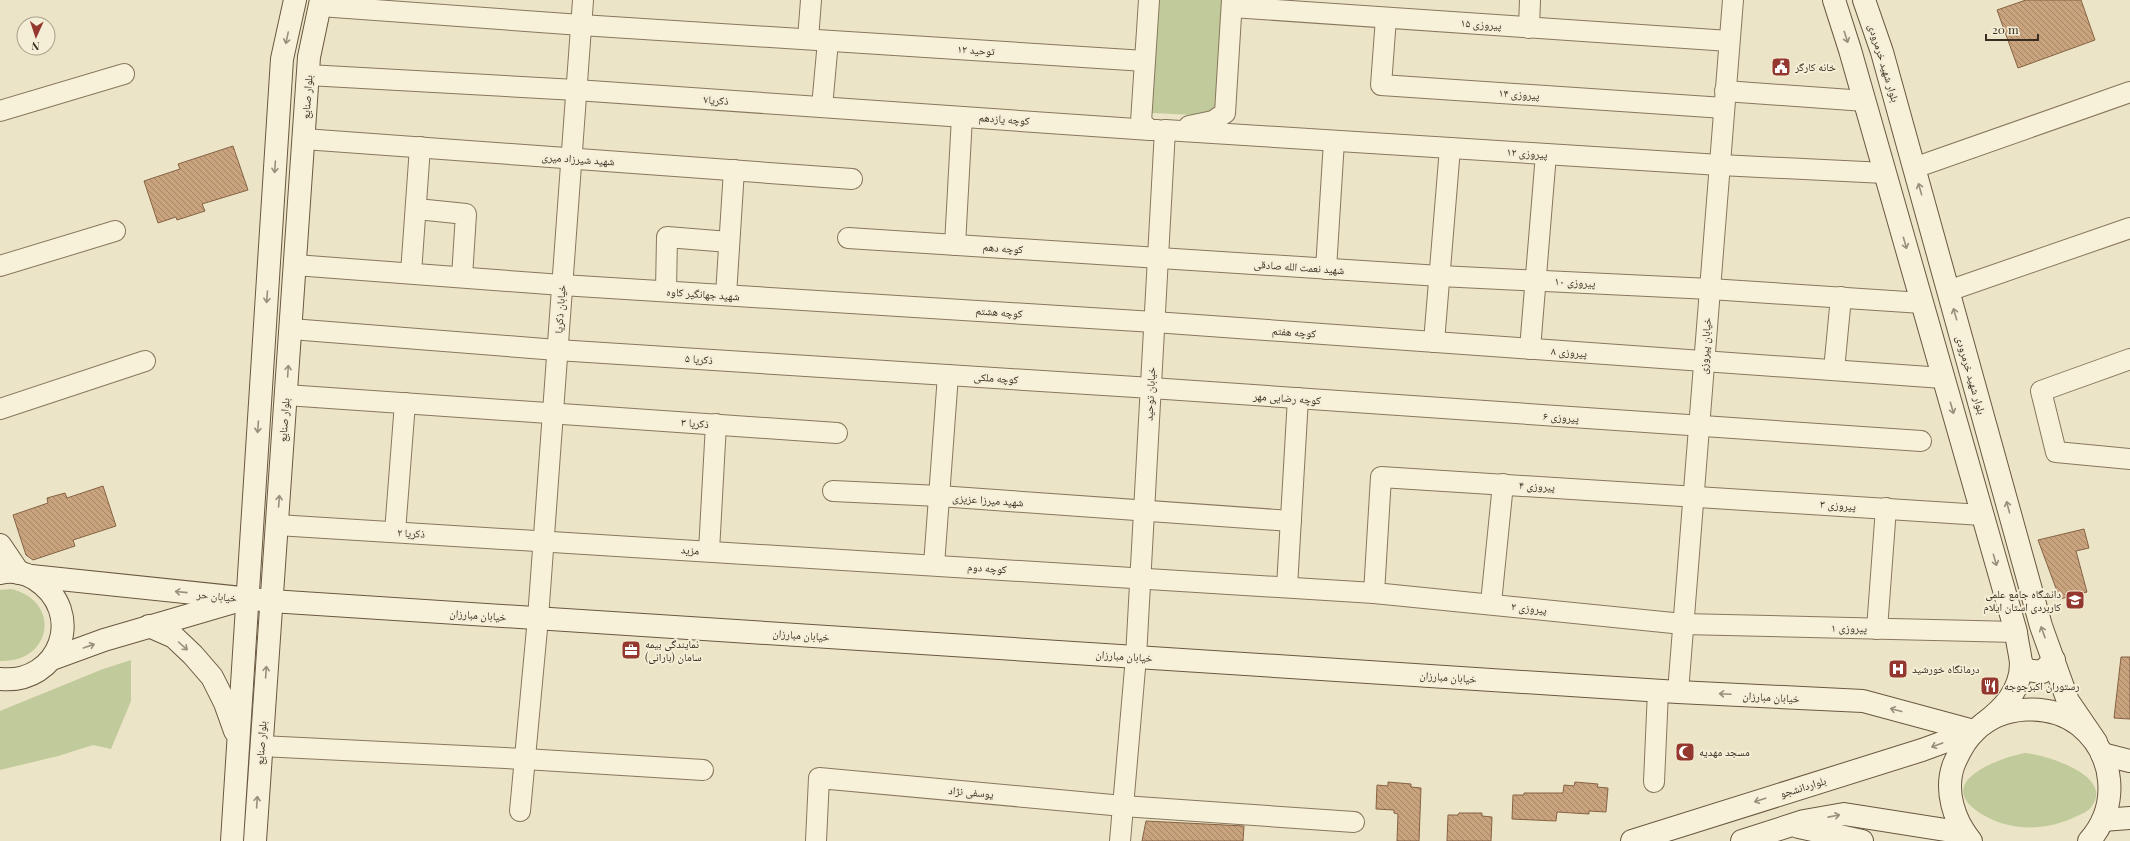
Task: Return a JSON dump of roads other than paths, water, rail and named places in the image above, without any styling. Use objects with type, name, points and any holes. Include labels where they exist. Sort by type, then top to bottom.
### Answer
[{"type":"street","name":"بلوار صنایع","points":[[232,841],[282,59],[295,0]]},
{"type":"street","name":"خیابان ذکریا","points":[[520,811],[545,541],[552,414],[582,0]]},
{"type":"street","points":[[808,39],[811,0]]},
{"type":"street","points":[[1149,0],[1141,122],[1158,130],[1213,121],[1225,113],[1232,4]]},
{"type":"street","points":[[1529,28],[1530,0]]},
{"type":"street","name":"خیابان پیروزی","points":[[1654,782],[1668,692],[1683,624],[1733,0]]},
{"type":"street","points":[[1834,0],[1865,101],[2016,632],[2021,663],[2017,685],[2002,710],[1978,728],[1961,749],[1952,770],[1950,792],[1954,814],[1968,837]]},
{"type":"street","name":"بلوار شهید خرمرودی","points":[[1864,0],[1882,52],[2041,626],[2068,701],[2099,748]]},
{"type":"street","name":"بلوار صنایع","points":[[255,841],[309,57],[320,3]]},
{"type":"street","name":"توحید ۱۲","points":[[320,3],[581,25],[1145,61]]},
{"type":"street","name":"پیروزی ۱۵","points":[[1232,4],[1386,18],[1729,41]]},
{"type":"street","name":"پیروزی ۱۴","points":[[1386,18],[1381,85],[1725,100]]},
{"type":"street","points":[[822,107],[828,41]]},
{"type":"street","points":[[0,111],[124,74]]},
{"type":"street","name":"ذکریا۷","points":[[308,75],[576,90],[857,109]]},
{"type":"street","points":[[1914,168],[2130,92]]},
{"type":"street","points":[[1725,100],[1865,101]]},
{"type":"street","name":"کوچه یازدهم","points":[[857,109],[1158,130]]},
{"type":"street","points":[[955,245],[962,117]]},
{"type":"street","name":"پیروزی ۱۲","points":[[1158,130],[1720,166],[1885,173]]},
{"type":"street","name":"خیابان توحید","points":[[1120,841],[1136,657],[1158,258],[1158,130]]},
{"type":"street","name":"شهید شیرزاد میری","points":[[304,139],[852,179]]},
{"type":"street","points":[[1326,269],[1334,141]]},
{"type":"street","points":[[411,273],[417,209],[420,147]]},
{"type":"street","points":[[1434,342],[1450,148]]},
{"type":"street","points":[[1530,349],[1546,154]]},
{"type":"street","points":[[726,295],[734,170]]},
{"type":"street","points":[[417,209],[466,214],[462,277]]},
{"type":"street","points":[[1948,291],[2130,228]]},
{"type":"street","points":[[0,266],[114,231]]},
{"type":"street","points":[[666,291],[667,237],[729,242]]},
{"type":"street","name":"کوچه دهم","points":[[848,238],[1158,258]]},
{"type":"street","name":"شهید نعمت الله صادقی","points":[[1158,258],[1440,276]]},
{"type":"street","name":"شهید جهانگیر کاوه","points":[[295,265],[562,285],[844,303]]},
{"type":"street","name":"پیروزی ۱۰","points":[[1440,276],[1710,289],[1922,302]]},
{"type":"street","points":[[1834,370],[1841,297]]},
{"type":"street","name":"کوچه هشتم","points":[[844,303],[1154,322]]},
{"type":"street","name":"کوچه هفتم","points":[[1154,322],[1434,342]]},
{"type":"street","name":"ذکریا ۵","points":[[291,329],[557,350],[840,368]]},
{"type":"street","name":"پیروزی ۸","points":[[1434,342],[1943,378]]},
{"type":"street","points":[[2130,359],[2041,391],[2056,452],[2130,459]]},
{"type":"street","points":[[0,410],[145,361]]},
{"type":"street","name":"کوچه ملکی","points":[[840,368],[1151,388]]},
{"type":"street","points":[[934,565],[948,375]]},
{"type":"street","name":"کوچه رضایی مهر","points":[[1151,388],[1424,407]]},
{"type":"street","name":"ذکریا ۳","points":[[286,395],[837,433]]},
{"type":"street","points":[[1287,587],[1298,398]]},
{"type":"street","points":[[394,532],[405,403]]},
{"type":"street","name":"پیروزی ۶","points":[[1424,407],[1921,442]]},
{"type":"street","points":[[709,551],[716,424]]},
{"type":"street","name":"پیروزی ۴","points":[[1374,593],[1381,477],[1693,496]]},
{"type":"street","points":[[1491,604],[1503,484]]},
{"type":"street","name":"شهید میرزا عزیزی","points":[[833,491],[939,496],[1144,512],[1291,521]]},
{"type":"street","name":"پیروزی ۳","points":[[1693,496],[1982,514]]},
{"type":"street","points":[[1877,629],[1886,508]]},
{"type":"street","name":"ذکریا ۲","points":[[277,525],[545,541]]},
{"type":"street","name":"مزید","points":[[545,541],[834,559]]},
{"type":"street","points":[[0,545],[16,574],[44,585],[55,598],[62,612],[62,634],[60,644],[52,659],[43,668],[6,681]]},
{"type":"street","name":"کوچه دوم","points":[[834,559],[1287,587]]},
{"type":"street","name":"خیابان حر","points":[[16,574],[247,599]]},
{"type":"street","name":"پیروزی ۲","points":[[1287,587],[1374,593],[1683,624]]},
{"type":"street","name":"خیابان حر","points":[[52,659],[149,626],[247,599]]},
{"type":"street","name":"خیابان مبارزان","points":[[247,599],[1668,692],[1863,701],[1978,728]]},
{"type":"street","name":"پیروزی ۱","points":[[1683,624],[2016,632]]},
{"type":"street","points":[[149,626],[174,637],[193,655],[212,677],[225,703],[238,741]]},
{"type":"street","points":[[2021,663],[2026,670],[2042,672],[2054,660]]},
{"type":"street","points":[[1978,728],[2005,712],[2030,708],[2056,713],[2078,724],[2099,748],[2108,770],[2110,787],[2108,804],[2103,820],[2090,841]]},
{"type":"street","name":"بلواردانشجو","points":[[1632,841],[1922,750],[1978,728]]},
{"type":"street","points":[[261,746],[524,758],[703,770]]},
{"type":"street","points":[[2099,748],[2130,761]]},
{"type":"street","name":"یوسفی نژاد","points":[[816,841],[819,778],[1123,806],[1354,822]]},
{"type":"street","points":[[1742,841],[1790,826],[1844,814],[1968,837]]},
{"type":"street","points":[[2103,820],[2130,818]]},
{"type":"street","points":[[1790,826],[1862,841]]},
{"type":"place","name":"خانه کارگر","points":[[1781,67]]},
{"type":"place","name":"دانشگاه جامع علمی کاربردی استان ایلام","points":[[2075,600]]},
{"type":"place","name":"نمایندگی بیمه سامان (بارانی)","points":[[631,650]]},
{"type":"place","name":"درمانگاه خورشید","points":[[1898,669]]},
{"type":"place","name":"رستوران اکبرجوجه","points":[[1990,686]]},
{"type":"place","name":"مسجد مهدیه","points":[[1685,752]]}]
